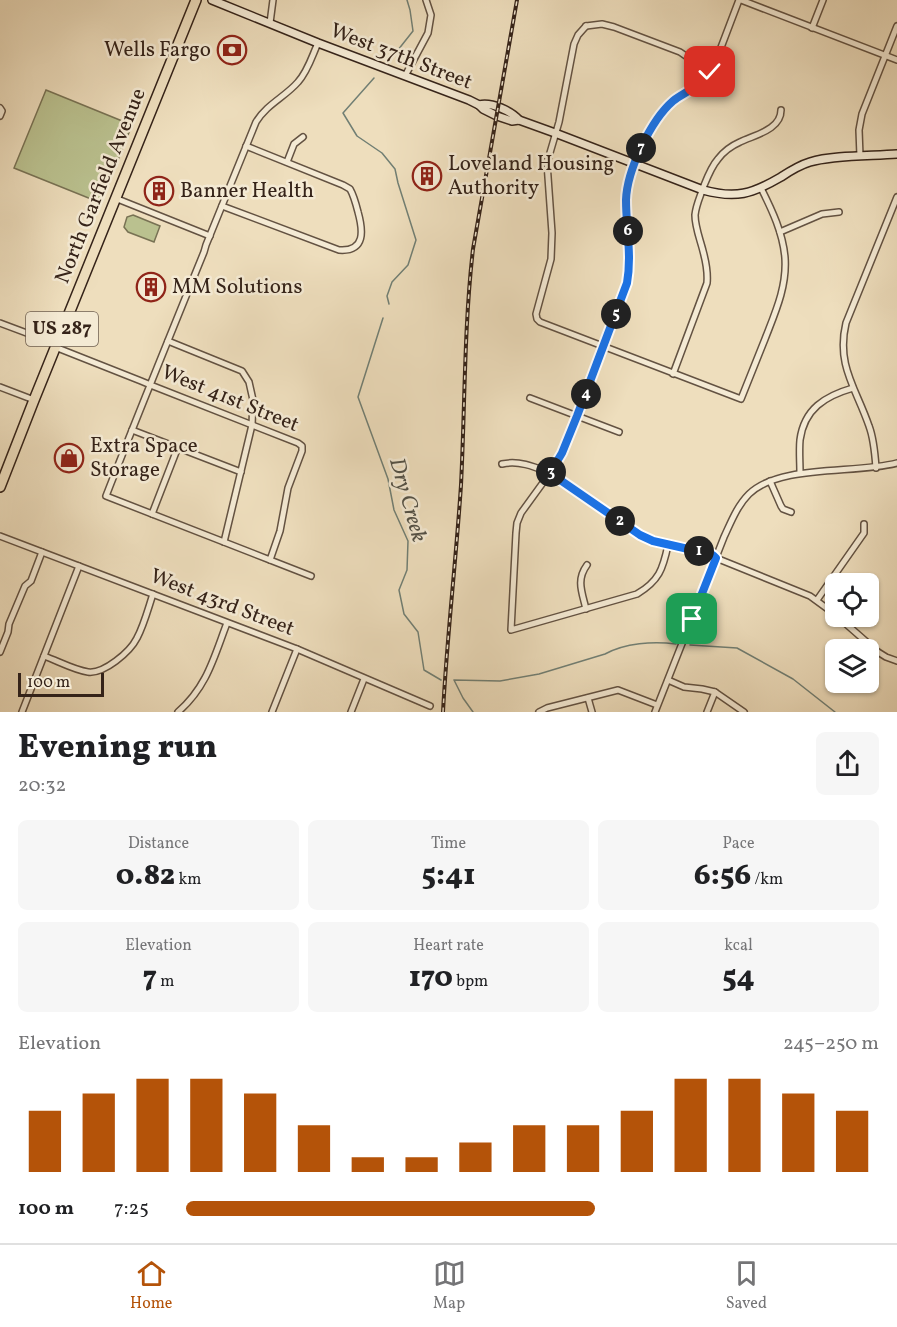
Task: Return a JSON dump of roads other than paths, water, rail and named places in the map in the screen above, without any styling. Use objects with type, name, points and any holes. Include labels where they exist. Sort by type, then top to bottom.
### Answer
[{"type":"highway","name":"North Garfield Avenue","points":[[0,487],[196,0]]},
{"type":"street","name":"West 37th Street","points":[[212,0],[479,105],[485,104],[499,108],[519,120],[716,194],[730,195],[761,188],[811,162],[832,158],[897,154]]},
{"type":"street","points":[[270,23],[273,0]]},
{"type":"street","points":[[405,76],[428,33],[431,15],[426,0]]},
{"type":"street","points":[[668,545],[661,572],[648,587],[630,597],[511,630],[517,523],[521,513],[562,453],[627,283],[630,247],[627,187],[649,132],[672,101],[692,89],[710,72],[740,0],[897,60]]},
{"type":"street","points":[[812,28],[823,0]]},
{"type":"street","points":[[583,20],[586,26]]},
{"type":"street","points":[[710,72],[680,52],[608,25],[586,26],[578,35],[574,44],[561,113],[548,164],[552,259],[536,314],[537,319],[542,323],[741,399],[777,306],[783,284],[785,257],[780,232],[761,188]]},
{"type":"street","points":[[860,156],[859,130],[862,114],[897,26]]},
{"type":"street","points":[[311,576],[106,496],[256,122],[266,108],[299,81],[318,43]]},
{"type":"street","points":[[673,374],[707,283],[708,273],[696,222],[696,206],[711,170],[720,156],[734,145],[772,127],[780,118],[781,110]]},
{"type":"street","points":[[287,162],[294,144],[303,137]]},
{"type":"street","points":[[222,206],[335,249],[355,247],[360,239],[362,227],[350,189],[246,146]]},
{"type":"street","points":[[876,468],[870,427],[853,388],[843,351],[846,323],[897,197]]},
{"type":"street","points":[[115,198],[210,236]]},
{"type":"street","points":[[780,232],[822,214],[839,212]]},
{"type":"street","name":"West 41st Street","points":[[0,323],[302,446],[288,488],[280,531],[270,560]]},
{"type":"street","points":[[168,341],[242,371],[249,382],[253,400],[252,425],[224,542]]},
{"type":"street","points":[[0,387],[34,400]]},
{"type":"street","points":[[800,473],[799,451],[802,431],[810,415],[831,395],[853,388]]},
{"type":"street","points":[[530,398],[619,432]]},
{"type":"street","points":[[132,430],[241,472]]},
{"type":"street","points":[[152,514],[178,447]]},
{"type":"street","points":[[502,464],[511,462],[534,466],[550,473],[640,535],[668,545],[697,551],[704,550],[716,558],[810,596],[825,607]]},
{"type":"street","points":[[655,712],[724,537],[739,506],[752,492],[770,481],[800,473],[876,468],[897,463]]},
{"type":"street","points":[[770,481],[781,506],[791,512]]},
{"type":"street","points":[[817,600],[864,533],[864,524]]},
{"type":"street","name":"West 43rd Street","points":[[0,536],[297,650],[430,706]]},
{"type":"street","points":[[0,652],[21,595],[25,586],[31,581],[42,552]]},
{"type":"street","points":[[586,609],[580,578],[587,565]]},
{"type":"street","points":[[22,712],[79,566]]},
{"type":"street","points":[[44,656],[86,672],[103,670],[133,645],[153,594]]},
{"type":"street","points":[[178,712],[191,700],[205,680],[227,623]]},
{"type":"street","points":[[849,627],[878,652],[897,661]]},
{"type":"street","points":[[272,712],[297,650]]},
{"type":"street","points":[[351,712],[364,679]]},
{"type":"street","points":[[668,680],[684,687],[715,693],[744,712]]},
{"type":"street","points":[[539,712],[618,690],[657,705]]},
{"type":"street","points":[[707,712],[715,693]]},
{"type":"street","points":[[588,698],[592,712]]},
{"type":"waterway","name":"Dry Creek","points":[[394,55],[413,31],[407,0]]},
{"type":"waterway","name":"Dry Creek","points":[[374,78],[343,113],[357,136],[382,153],[395,169],[416,240],[408,265],[392,282],[387,296],[389,304]]},
{"type":"waterway","name":"Dry Creek","points":[[383,318],[358,397],[388,479],[394,510],[408,541],[407,570],[399,590],[404,614],[418,632],[424,670],[441,680]]},
{"type":"waterway","name":"Dry Creek","points":[[473,712],[454,680],[500,681],[539,674],[630,645],[676,644]]},
{"type":"waterway","name":"Dry Creek","points":[[690,645],[737,648],[793,679],[835,712]]},
{"type":"railway","points":[[443,712],[461,485],[466,337],[473,249],[517,0]]},
{"type":"place","name":"Wells Fargo","points":[[232,50]]},
{"type":"place","name":"Loveland Housing Authority","points":[[427,176]]},
{"type":"place","name":"Banner Health","points":[[159,191]]},
{"type":"place","name":"MM Solutions","points":[[151,287]]},
{"type":"place","name":"Extra Space Storage","points":[[69,458]]}]
